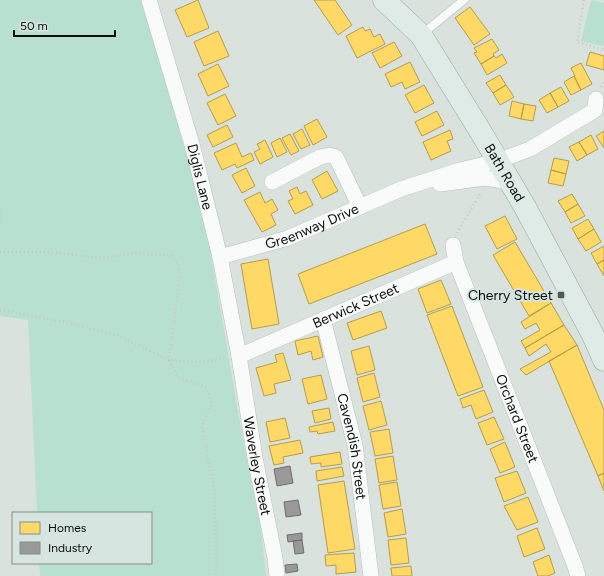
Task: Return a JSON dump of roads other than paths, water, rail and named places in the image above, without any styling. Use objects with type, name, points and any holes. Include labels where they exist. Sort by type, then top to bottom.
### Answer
[{"type":"main road","name":"Bath Road","points":[[384,0],[421,35],[593,335],[604,360]]},
{"type":"street","name":"Diglis Lane","points":[[149,0],[193,148],[220,257],[239,356]]},
{"type":"street","points":[[500,174],[533,148],[595,110],[596,99]]},
{"type":"street","points":[[272,182],[320,157],[330,155],[336,157],[360,207]]},
{"type":"street","name":"Greenway Drive","points":[[220,257],[288,238],[401,189],[460,170],[500,174]]},
{"type":"street","points":[[452,245],[456,262]]},
{"type":"street","name":"Berwick Street","points":[[239,356],[456,262]]},
{"type":"street","name":"Orchard Street","points":[[456,262],[578,576]]},
{"type":"street","name":"Cavendish Street","points":[[323,319],[355,445],[371,576]]},
{"type":"street","name":"Waverley Street","points":[[239,356],[255,458],[275,558],[276,576]]},
{"type":"lane","points":[[421,35],[464,0]]},
{"type":"place","name":"Cherry Street","points":[[561,295]]}]
